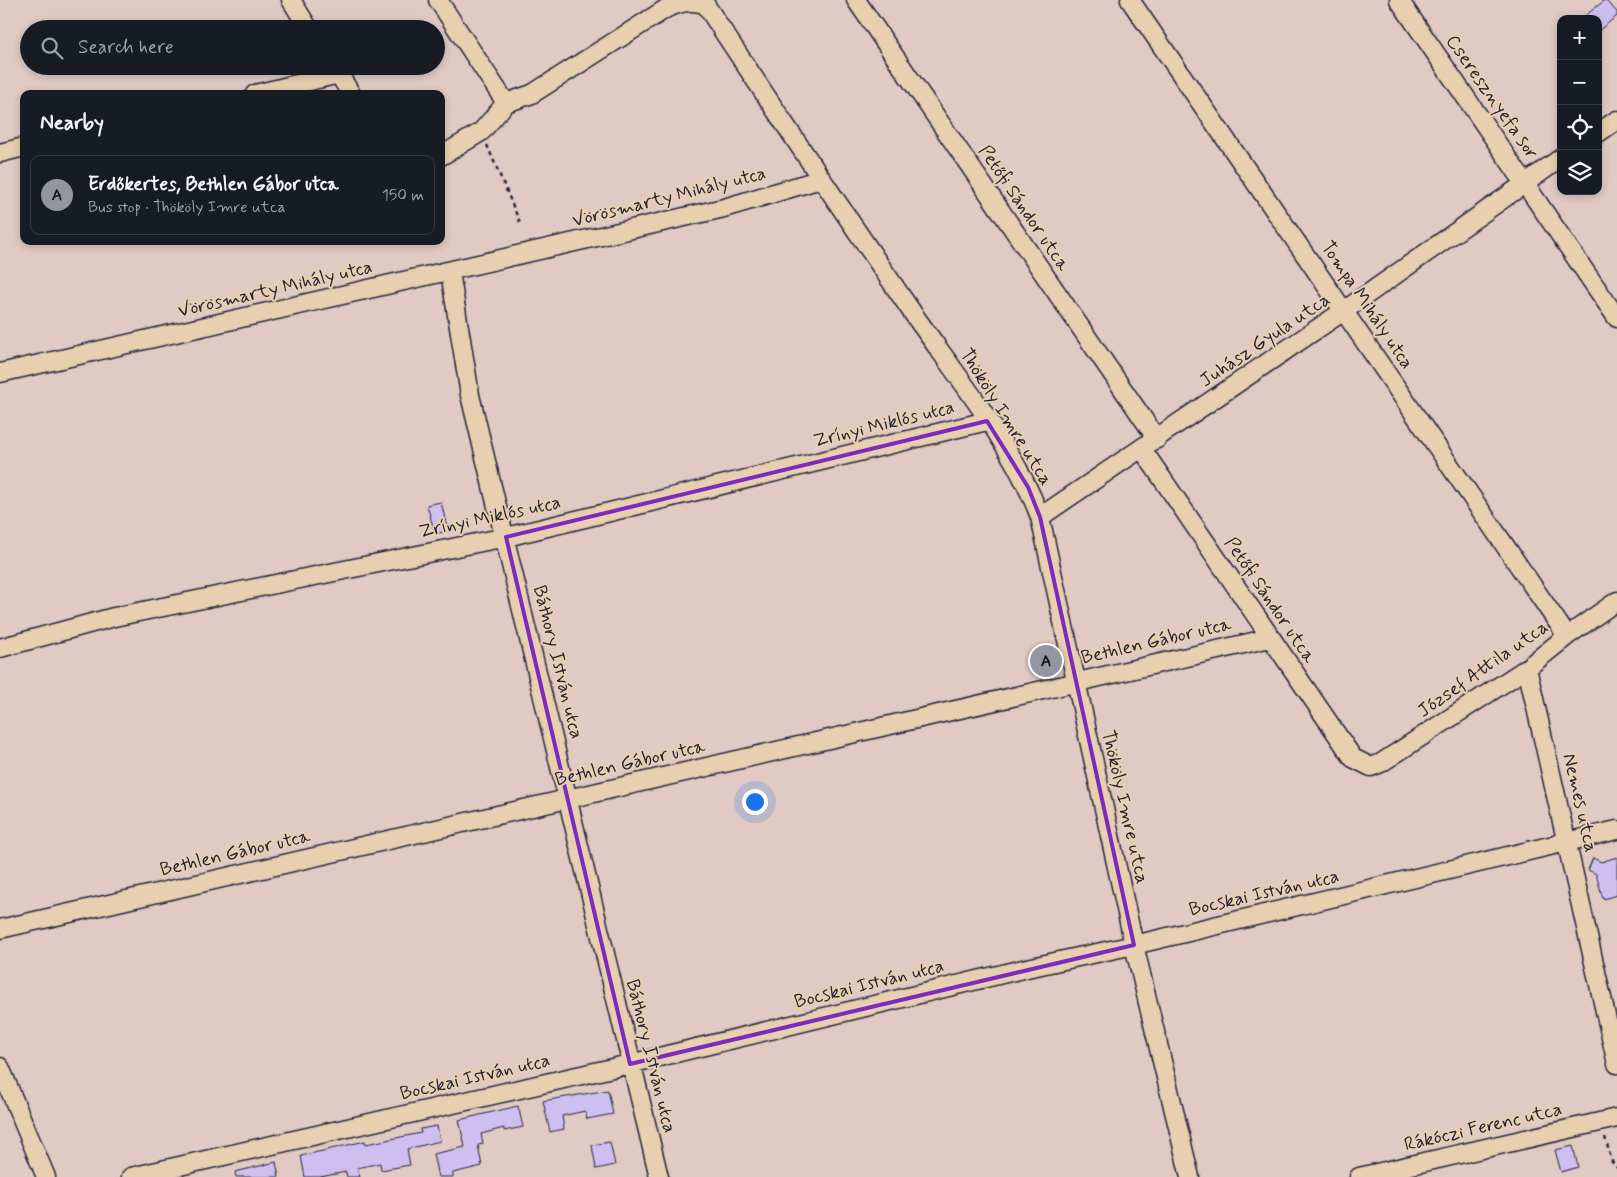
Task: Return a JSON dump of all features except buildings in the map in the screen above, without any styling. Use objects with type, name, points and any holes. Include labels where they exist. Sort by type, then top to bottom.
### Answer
[{"type":"street","points":[[291,0],[303,20]]},
{"type":"street","points":[[438,0],[506,103]]},
{"type":"street","name":"Petőfi Sándor utca","points":[[856,0],[1150,444],[1270,638],[1353,758],[1371,768]]},
{"type":"street","name":"Tompa Mihály utca","points":[[1130,0],[1345,310],[1567,636]]},
{"type":"street","name":"Cseresznyefa sor","points":[[1399,0],[1617,318]]},
{"type":"street","points":[[445,154],[481,132],[506,103],[532,94],[667,8],[680,2],[707,2]]},
{"type":"street","name":"Thököly Imre utca","points":[[707,2],[821,179],[987,421],[1028,487],[1040,517],[1134,945],[1190,1177]]},
{"type":"street","points":[[268,90],[319,75]]},
{"type":"street","points":[[339,75],[348,90]]},
{"type":"street","points":[[1602,130],[1617,120]]},
{"type":"street","points":[[0,153],[20,148]]},
{"type":"street","name":"Juhász Gyula utca","points":[[1040,517],[1345,310],[1557,161]]},
{"type":"street","name":"Vörösmarty Mihály utca","points":[[0,373],[450,272],[724,208],[821,179]]},
{"type":"street","name":"Báthory István utca","points":[[450,272],[470,395],[569,799],[630,1064],[659,1177]]},
{"type":"street","name":"Zrínyi Miklós utca","points":[[0,648],[114,617],[506,537],[987,421]]},
{"type":"street","name":"József Attila utca","points":[[1371,768],[1382,763],[1527,668],[1567,636],[1617,601]]},
{"type":"street","name":"Bethlen Gábor utca","points":[[0,929],[1075,681],[1270,638]]},
{"type":"street","name":"Nemes utca","points":[[1527,668],[1617,1064]]},
{"type":"street","name":"Bocskai István utca","points":[[131,1177],[630,1064],[1028,968],[1134,945],[1617,830]]},
{"type":"street","points":[[0,1067],[46,1177]]},
{"type":"street","name":"Rákóczi Ferenc utca","points":[[1359,1177],[1617,1118]]},
{"type":"path","points":[[481,132],[521,225]]},
{"type":"path","points":[[1603,1128],[1610,1157],[1617,1168]]},
{"type":"highlighted area","points":[[987,421],[1028,487],[1040,517],[1134,945],[630,1064],[506,537]]},
{"type":"place","name":"Erdőkertes, Bethlen Gábor utca","points":[[1046,661]]}]
